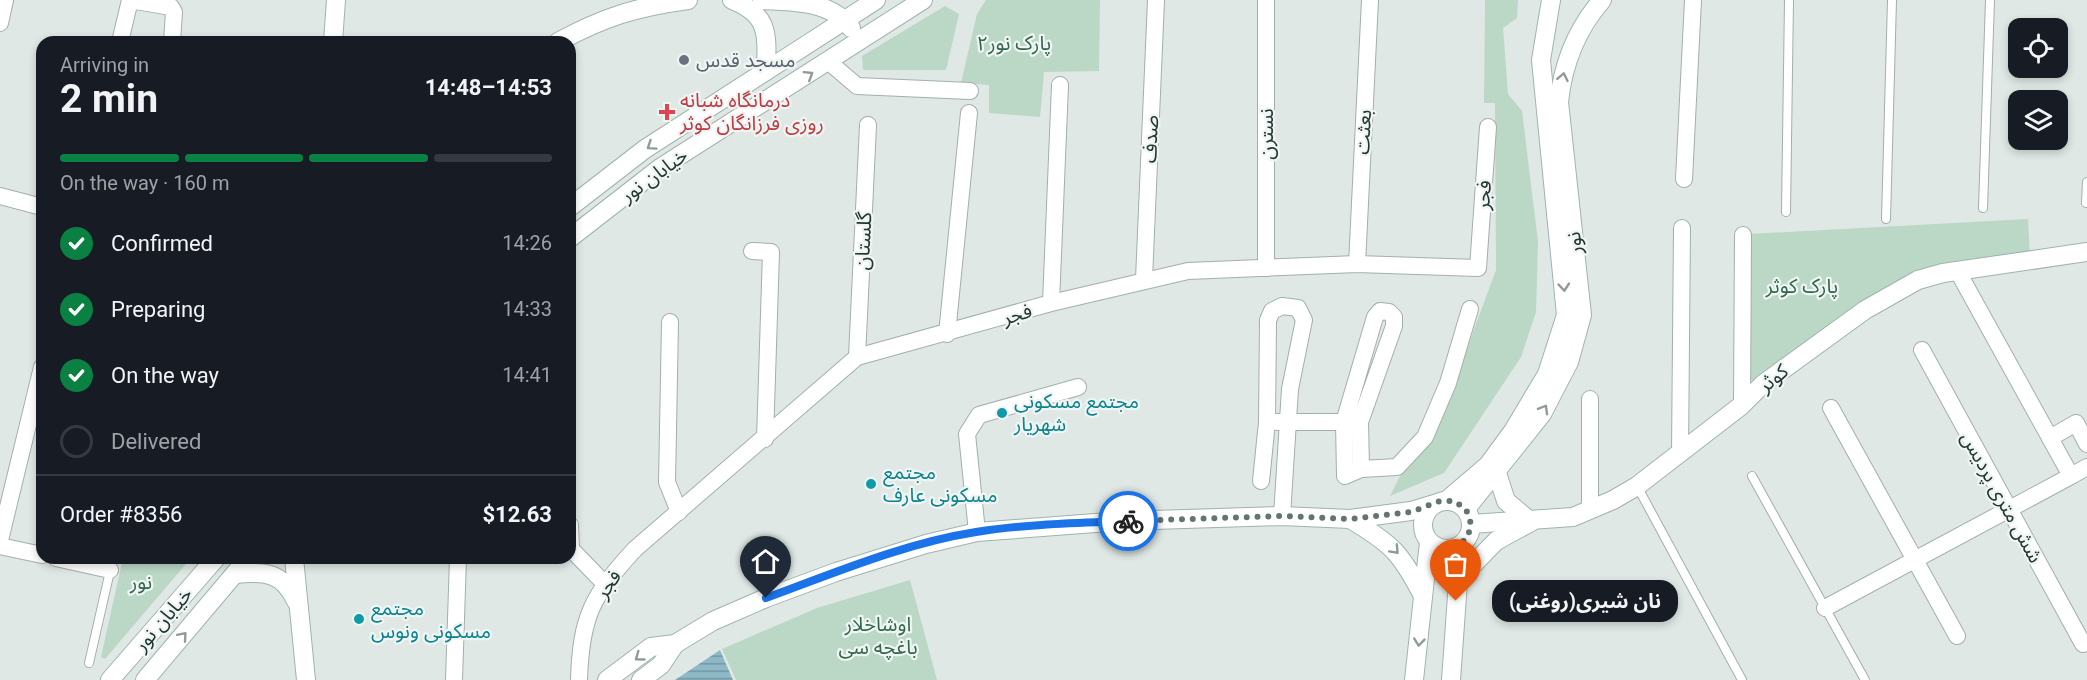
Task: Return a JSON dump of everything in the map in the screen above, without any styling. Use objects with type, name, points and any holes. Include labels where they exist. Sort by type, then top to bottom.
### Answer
[{"type":"main road","points":[[333,36],[336,0]]},
{"type":"main road","points":[[569,36],[598,21],[643,6],[688,0]]},
{"type":"main road","points":[[732,0],[758,14],[767,36],[766,71]]},
{"type":"main road","points":[[762,0],[799,1],[821,7],[845,20],[860,41]]},
{"type":"main road","name":"خیابان نور","points":[[576,202],[645,149],[876,0]]},
{"type":"main road","name":"خیابان نور","points":[[576,233],[660,168],[923,0]]},
{"type":"main road","name":"نور","points":[[1493,469],[1547,374],[1566,315],[1541,60],[1551,0]]},
{"type":"main road","name":"نور","points":[[1493,469],[1542,414],[1569,362],[1582,315],[1558,102],[1562,74],[1571,49],[1586,21],[1602,0]]},
{"type":"main road","name":"کوثر","points":[[1468,517],[1531,522],[1573,517],[1590,510],[1636,486],[1742,405],[1763,384],[1865,310],[1918,280],[1957,270],[2087,252]]},
{"type":"main road","points":[[1414,680],[1424,597],[1427,510],[1493,469]]},
{"type":"main road","points":[[1350,519],[1426,535],[1448,549],[1460,545],[1468,536],[1468,517],[1493,469]]},
{"type":"main road","points":[[1458,580],[1496,541],[1531,522],[1506,501],[1493,469]]},
{"type":"main road","points":[[607,680],[651,647],[675,644],[713,621],[836,572],[926,544],[977,532],[1101,522],[1282,516],[1350,519],[1411,512],[1440,502],[1461,504],[1468,517]]},
{"type":"main road","points":[[1350,519],[1386,541],[1398,553],[1424,597]]},
{"type":"main road","points":[[1451,680],[1460,545]]},
{"type":"main road","name":"خیابان نور","points":[[110,680],[211,564]]},
{"type":"main road","name":"خیابان نور","points":[[145,680],[243,564]]},
{"type":"main road","points":[[295,564],[306,680]]},
{"type":"main road","points":[[235,574],[259,572],[277,577],[290,587],[299,608]]},
{"type":"main road","points":[[641,680],[661,665],[675,644]]},
{"type":"street","points":[[0,23],[5,0]]},
{"type":"street","points":[[121,36],[130,0],[171,8],[174,12],[172,36]]},
{"type":"street","name":"صدف","points":[[1144,279],[1156,0]]},
{"type":"street","name":"نسترن","points":[[1266,0],[1266,268]]},
{"type":"street","name":"بعثت","points":[[1357,264],[1370,0]]},
{"type":"street","points":[[1684,179],[1693,0]]},
{"type":"street","points":[[829,62],[857,86],[969,91]]},
{"type":"street","points":[[1051,303],[1059,86]]},
{"type":"street","points":[[947,334],[969,113]]},
{"type":"street","name":"گلستان","points":[[857,357],[868,125]]},
{"type":"street","name":"فجر","points":[[579,680],[585,623],[604,583],[635,549],[765,439],[857,357],[947,334],[1051,303],[1144,279],[1188,271],[1357,264],[1478,268],[1488,127]]},
{"type":"street","points":[[0,196],[36,205]]},
{"type":"street","points":[[1680,453],[1682,228]]},
{"type":"street","points":[[1742,405],[1743,235]]},
{"type":"street","points":[[752,251],[771,252],[765,439]]},
{"type":"street","points":[[1957,270],[2071,476]]},
{"type":"street","points":[[1261,481],[1267,422],[1268,320],[1272,311],[1282,306],[1298,308],[1304,320],[1290,389],[1282,516]]},
{"type":"street","points":[[1352,422],[1394,326],[1394,317],[1389,312],[1380,311],[1375,317],[1352,422],[1361,469],[1397,467],[1425,437],[1448,383],[1470,309]]},
{"type":"street","points":[[670,322],[667,482],[679,512]]},
{"type":"street","name":"شش متری پردیس","points":[[1922,350],[2083,644]]},
{"type":"street","points":[[977,532],[967,434],[979,415],[1078,387]]},
{"type":"street","points":[[0,540],[36,392]]},
{"type":"street","points":[[1590,399],[1590,510]]},
{"type":"street","points":[[1831,408],[1957,636]]},
{"type":"street","points":[[2050,438],[2081,420],[2087,444]]},
{"type":"street","points":[[1267,422],[1352,422]]},
{"type":"street","points":[[1825,608],[2087,467]]},
{"type":"street","points":[[0,546],[36,554]]},
{"type":"street","points":[[576,554],[604,583]]},
{"type":"street","points":[[454,680],[458,564]]},
{"type":"lane","points":[[1786,212],[1789,0]]},
{"type":"lane","points":[[1886,219],[1892,0]]},
{"type":"lane","points":[[1983,208],[1990,0]]},
{"type":"lane","points":[[2086,203],[2087,182]]},
{"type":"lane","points":[[1752,476],[1865,680]]},
{"type":"lane","points":[[1636,486],[1742,680]]},
{"type":"lane","points":[[88,663],[112,564]]},
{"type":"green space","name":"پارک نور۲","points":[[986,0],[1100,0],[1099,71],[1044,72],[1040,117],[989,113],[989,85],[961,83],[977,14]]},
{"type":"green space","points":[[1485,0],[1518,0],[1517,18],[1503,28],[1508,94],[1522,111],[1538,242],[1536,312],[1521,357],[1444,473],[1390,496],[1403,470],[1442,416],[1496,270],[1495,103],[1484,103]]},
{"type":"green space","points":[[945,6],[959,14],[946,70],[863,70],[862,56]]},
{"type":"green space","name":"پارک کوثر","points":[[2028,219],[2030,258],[1953,267],[1764,380],[1747,380],[1748,234]]},
{"type":"green space","name":"نور","points":[[122,564],[186,564],[105,659],[101,657]]},
{"type":"green space","name":"اوشاخلار باغچه سی","points":[[910,580],[937,680],[736,680],[722,649],[817,608]]},
{"type":"water","points":[[720,650],[733,680],[675,680]]},
{"type":"way so far","points":[[1128,521],[1282,516],[1350,519],[1411,512],[1440,501],[1454,501],[1466,509],[1471,524],[1468,536],[1460,545],[1456,601]]},
{"type":"place","name":"مسجد قدس","points":[[684,60]]},
{"type":"place","name":"درمانگاه شبانه روزی فرزانگان کوثر","points":[[667,112]]},
{"type":"place","name":"مجتمع مسکونی شهریار","points":[[1002,413]]},
{"type":"place","name":"مجتمع مسکونی عارف","points":[[871,484]]},
{"type":"place","name":"نان شیری(روغنی)","points":[[1456,601]]},
{"type":"place","name":"مجتمع مسکونی ونوس","points":[[359,619]]},
{"type":"route","points":[[766,598],[836,572],[926,544],[977,532],[1128,521]]}]
